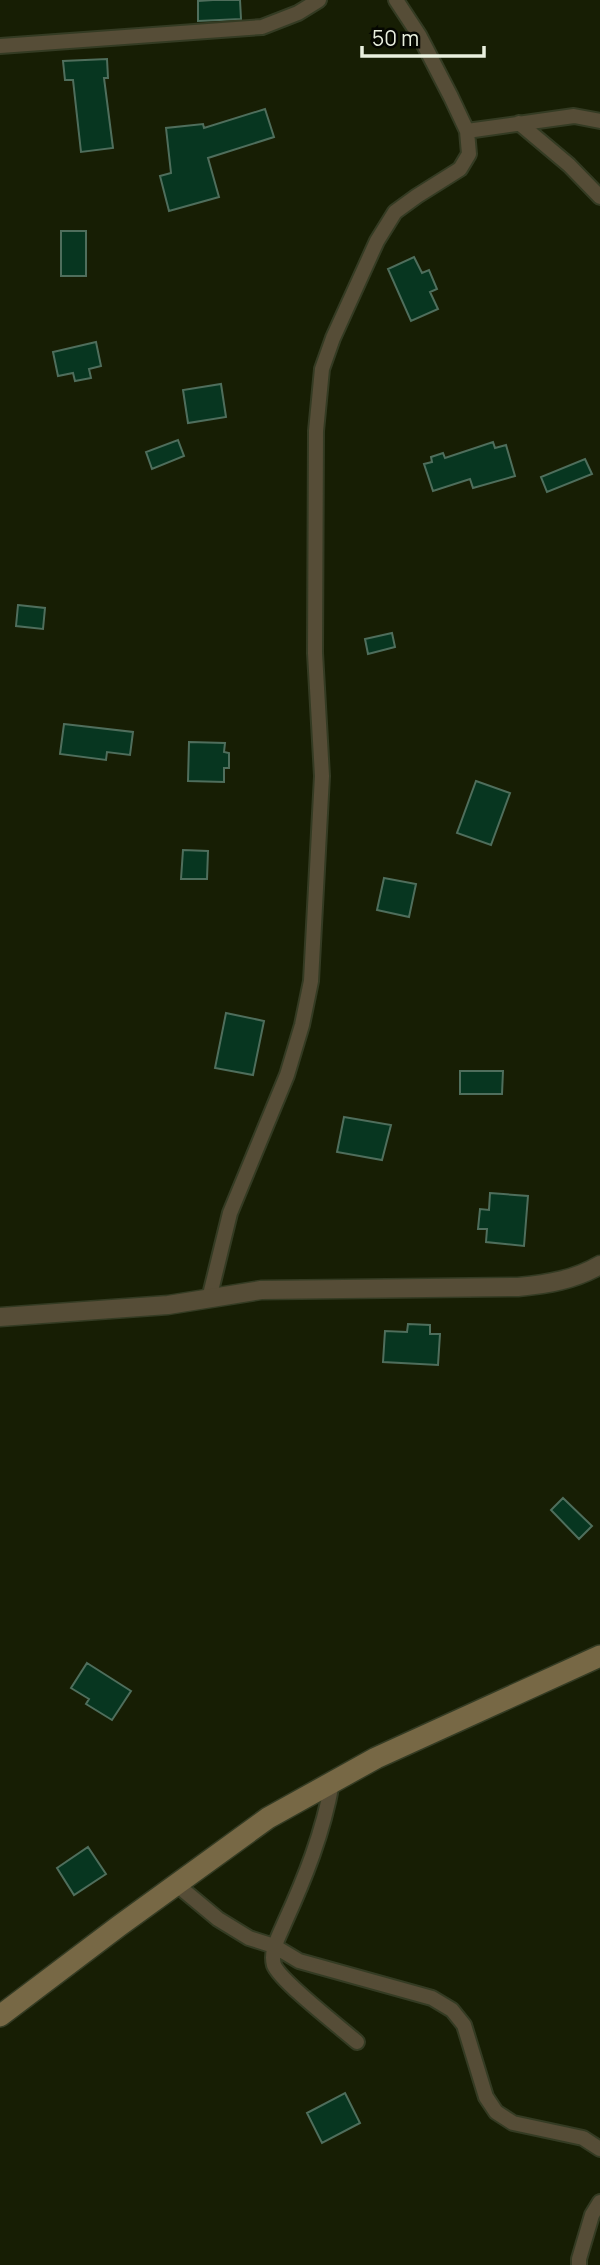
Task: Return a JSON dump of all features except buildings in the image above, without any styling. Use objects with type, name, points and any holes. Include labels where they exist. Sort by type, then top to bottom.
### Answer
[{"type":"main road","points":[[0,2016],[268,1818],[376,1758],[600,1656]]},
{"type":"street","points":[[0,46],[262,27],[298,13],[319,0]]},
{"type":"street","points":[[209,1299],[230,1213],[287,1075],[302,1025],[311,981],[321,776],[315,653],[317,431],[321,369],[377,241],[395,212],[460,169],[469,154],[467,131],[401,1]]},
{"type":"street","points":[[467,131],[574,116],[600,121]]},
{"type":"street","points":[[519,123],[569,165],[600,197]]},
{"type":"street","points":[[0,1317],[169,1305],[261,1290],[519,1287],[555,1283],[582,1275],[600,1265]]},
{"type":"street","points":[[332,1783],[325,1819],[304,1880],[274,1946],[274,1965],[285,1980],[357,2042]]},
{"type":"street","points":[[176,1884],[228,1926],[249,1938],[274,1946],[299,1961],[432,1998],[452,2010],[464,2025],[486,2097],[496,2112],[513,2123],[583,2138],[600,2149]]},
{"type":"street","points":[[579,2265],[592,2215],[600,2202]]}]
